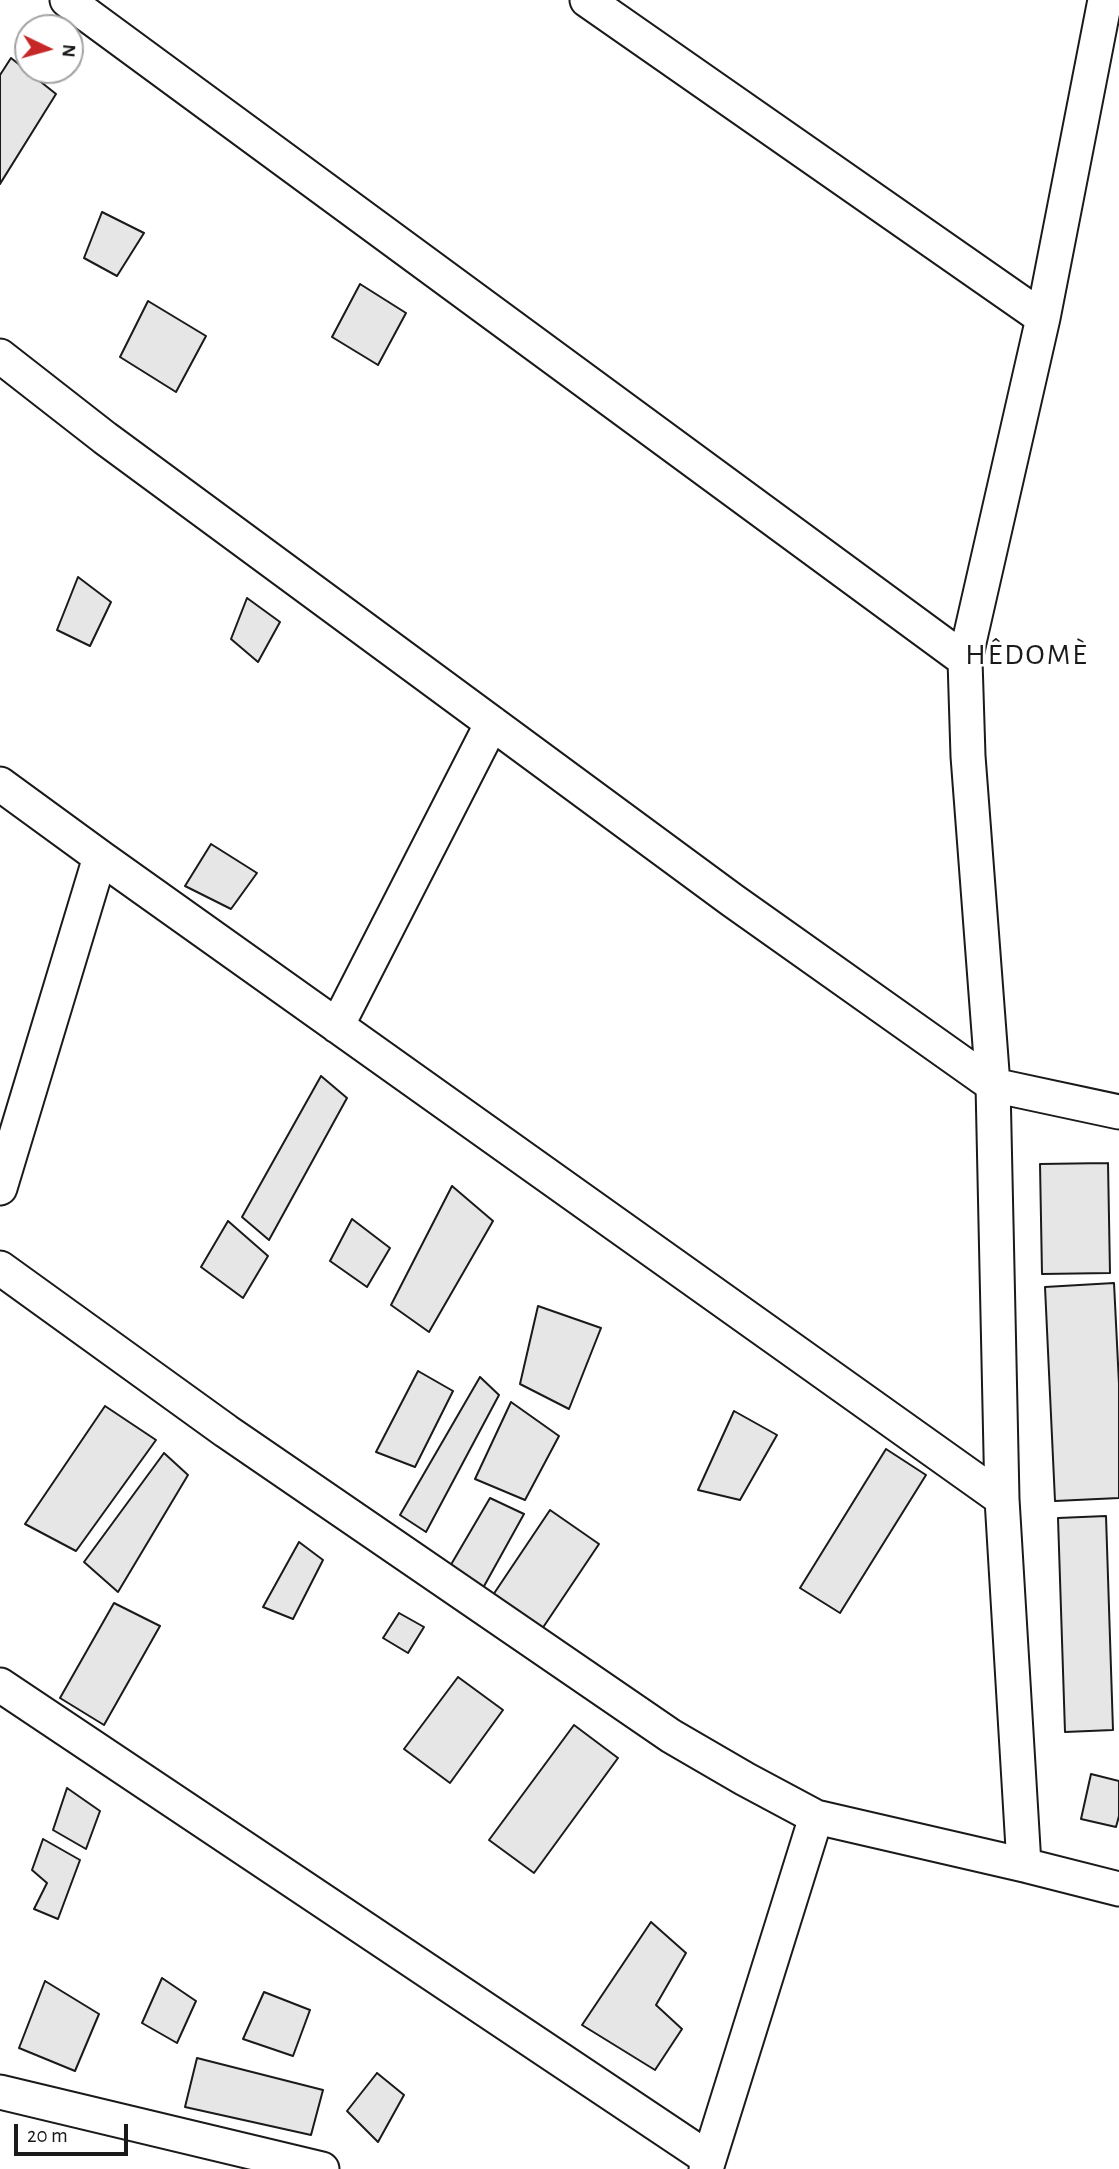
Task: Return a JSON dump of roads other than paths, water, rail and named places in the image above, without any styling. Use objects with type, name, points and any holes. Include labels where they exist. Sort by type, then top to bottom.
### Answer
[{"type":"street","points":[[67,0],[965,660]]},
{"type":"street","points":[[587,0],[1043,318]]},
{"type":"street","points":[[1024,1864],[1002,1499],[993,1085],[968,756],[965,660],[1043,318],[1094,6]]},
{"type":"street","points":[[0,356],[105,438],[733,900],[993,1085],[1119,1112]]},
{"type":"street","points":[[338,1026],[492,723]]},
{"type":"street","points":[[0,783],[1002,1499]]},
{"type":"street","points":[[0,1188],[100,857]]},
{"type":"street","points":[[0,1268],[226,1431],[671,1735],[745,1779],[816,1817],[1024,1864],[1119,1889]]},
{"type":"street","points":[[0,1685],[707,2164],[816,1817]]},
{"type":"street","points":[[0,2092],[321,2169]]},
{"type":"district","name":"HÊDOMÈ","points":[[1027,655]]}]
